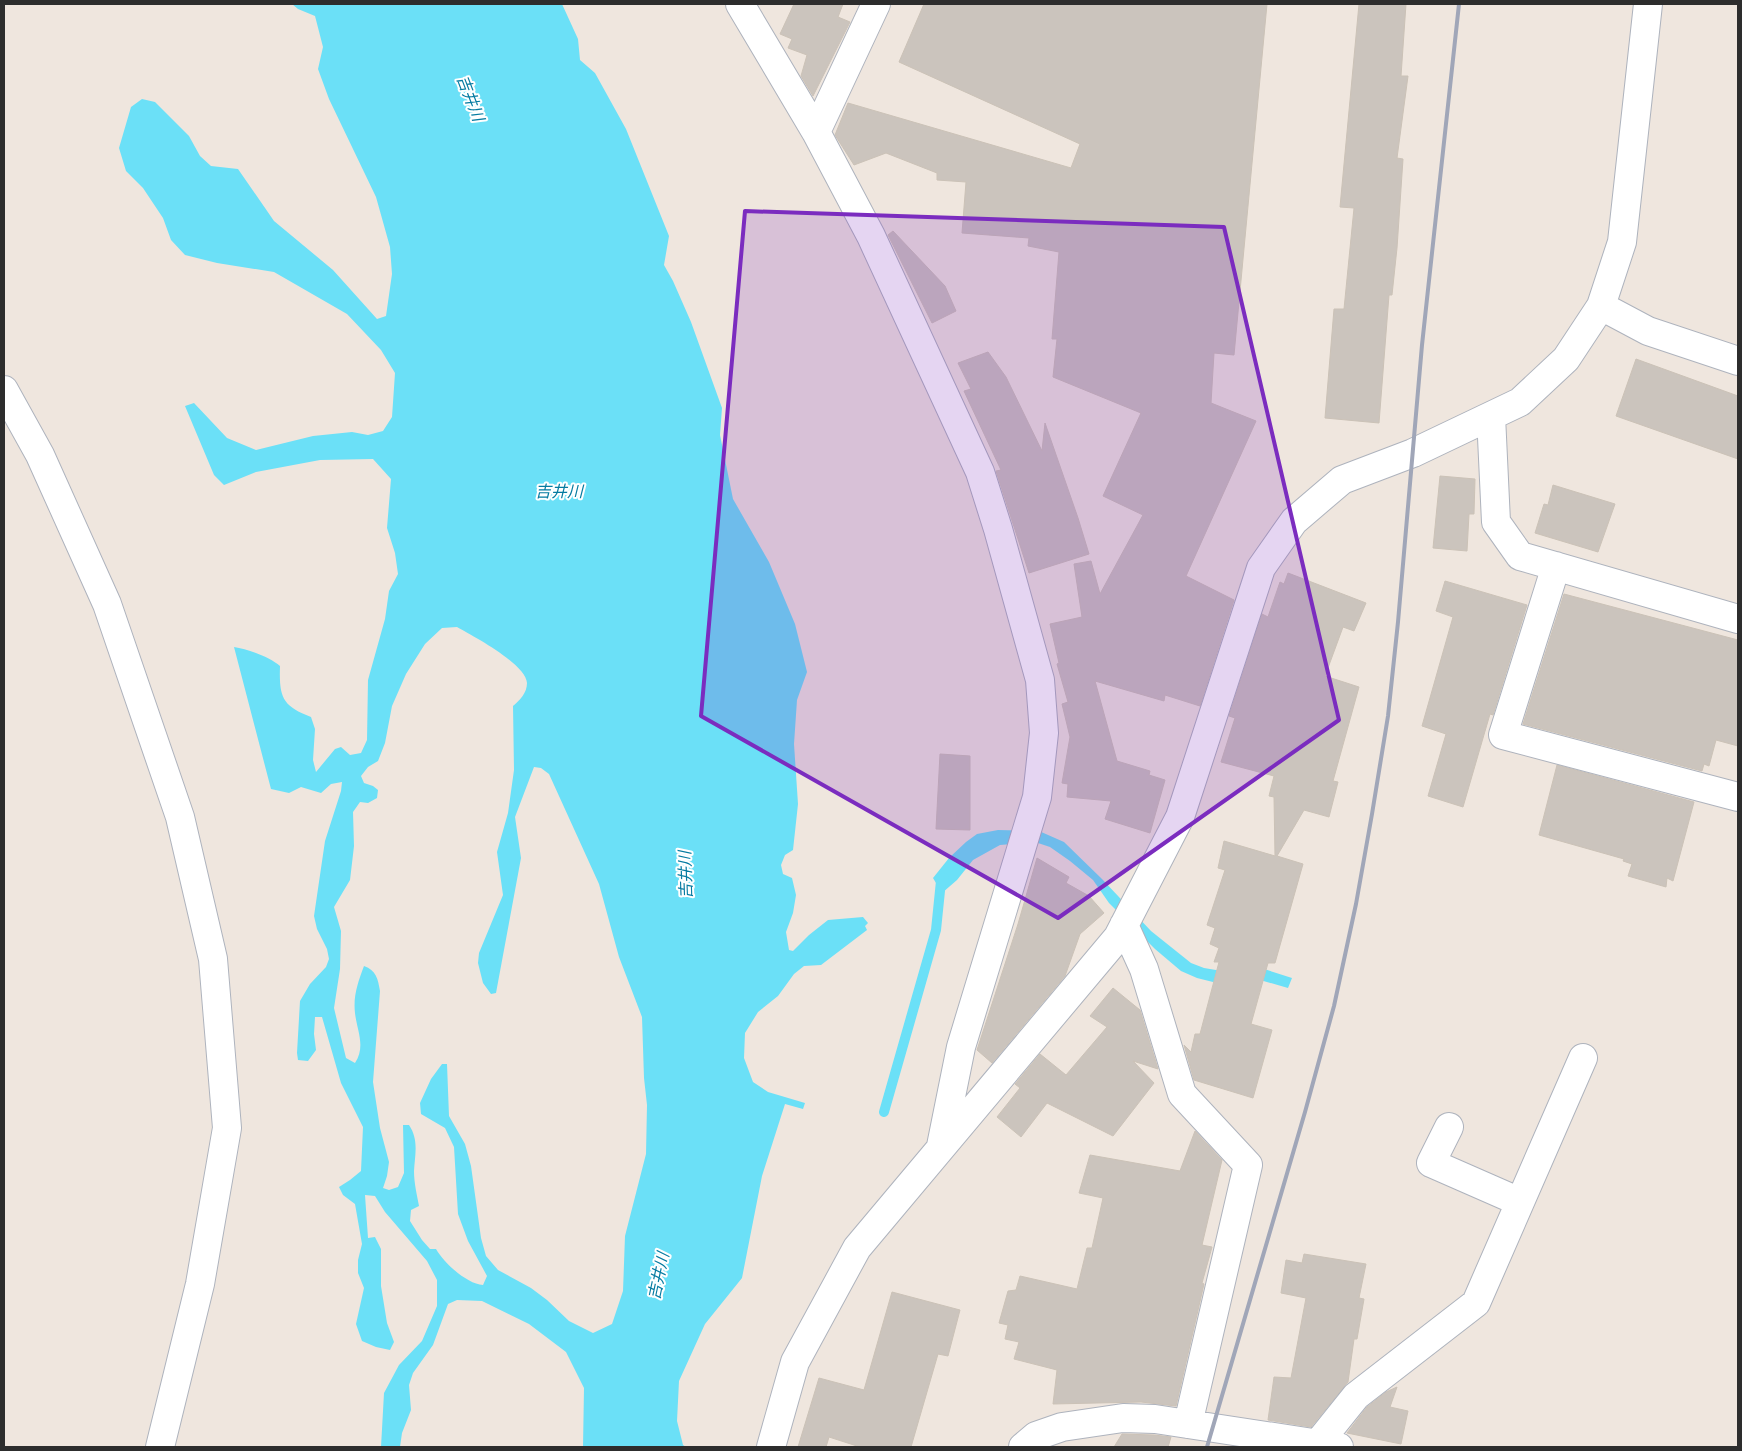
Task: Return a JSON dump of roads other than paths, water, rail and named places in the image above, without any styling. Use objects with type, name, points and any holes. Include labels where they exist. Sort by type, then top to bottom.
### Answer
[{"type":"street","points":[[740,4],[816,132],[871,236],[980,472],[1040,680],[1044,734],[1037,797],[961,1047],[940,1150]]},
{"type":"street","points":[[816,132],[876,4]]},
{"type":"street","points":[[771,1447],[795,1362],[858,1248],[1118,937],[1180,817],[1261,568],[1294,521],[1342,480],[1414,452],[1520,402],[1566,359],[1601,306],[1622,242],[1648,4]]},
{"type":"street","points":[[1601,306],[1648,331],[1738,361]]},
{"type":"street","points":[[4,390],[40,455],[106,604],[180,817],[213,959],[227,1128],[200,1284],[160,1447]]},
{"type":"street","points":[[1491,416],[1496,522],[1520,556],[1738,619]]},
{"type":"street","points":[[1556,566],[1503,736],[1738,797]]},
{"type":"street","points":[[1124,925],[1144,969],[1182,1094],[1248,1165],[1188,1424]]},
{"type":"street","points":[[1023,1447],[1036,1436],[1062,1428],[1123,1418],[1155,1419],[1324,1446],[1356,1396],[1476,1303],[1583,1058]]},
{"type":"street","points":[[1449,1127],[1431,1163],[1520,1202]]},
{"type":"water","name":"吉井川","points":[[292,4],[562,4],[578,39],[580,60],[595,73],[626,129],[669,236],[664,265],[691,322],[722,408],[720,435],[733,499],[769,562],[795,624],[807,672],[797,700],[794,744],[798,804],[793,850],[785,855],[781,865],[783,874],[792,878],[796,895],[793,913],[786,932],[789,950],[793,951],[828,920],[863,917],[868,923],[865,926],[867,930],[821,965],[804,966],[794,974],[778,996],[758,1012],[745,1033],[744,1058],[753,1082],[768,1092],[805,1103],[803,1109],[785,1104],[762,1176],[742,1278],[705,1324],[679,1381],[677,1421],[683,1445],[686,1447],[583,1447],[584,1388],[566,1352],[529,1324],[482,1301],[457,1300],[448,1304],[433,1345],[413,1373],[409,1385],[411,1410],[402,1433],[400,1447],[381,1447],[384,1393],[399,1365],[422,1341],[437,1306],[437,1280],[427,1261],[385,1212],[375,1196],[365,1195],[368,1238],[375,1237],[381,1249],[381,1286],[387,1323],[394,1342],[390,1350],[362,1341],[356,1324],[364,1288],[358,1273],[358,1260],[362,1244],[355,1204],[343,1195],[339,1187],[361,1171],[363,1127],[341,1083],[322,1017],[315,1017],[314,1034],[316,1050],[308,1061],[298,1060],[297,1053],[300,1001],[310,984],[326,967],[329,959],[314,916],[325,841],[341,791],[342,782],[331,784],[321,793],[301,787],[289,793],[271,789],[234,647],[258,654],[280,666],[280,686],[284,699],[294,709],[311,717],[315,729],[313,760],[316,772],[335,749],[341,747],[350,755],[361,753],[367,740],[368,680],[385,619],[389,591],[398,574],[395,553],[387,528],[391,479],[373,459],[320,460],[256,472],[224,485],[214,475],[185,406],[194,403],[227,438],[256,450],[313,436],[352,432],[368,435],[383,431],[392,417],[395,373],[381,350],[347,314],[274,272],[217,263],[185,255],[171,240],[163,218],[143,188],[126,171],[119,148],[131,107],[142,99],[155,102],[189,136],[200,156],[211,166],[238,169],[274,221],[333,270],[377,319],[386,316],[392,274],[390,247],[376,197],[329,99],[318,69],[323,47],[315,16],[298,9]],"holes":[[[457,627],[509,659],[518,668],[527,683],[521,699],[513,706],[514,770],[508,813],[497,852],[503,895],[479,953],[478,963],[483,983],[491,994],[496,993],[521,858],[515,817],[534,767],[541,768],[549,774],[599,884],[619,957],[642,1017],[647,1105],[646,1154],[625,1236],[623,1291],[612,1324],[593,1333],[569,1321],[531,1288],[498,1270],[486,1256],[481,1238],[471,1166],[465,1144],[449,1116],[447,1064],[442,1064],[431,1079],[420,1103],[421,1114],[445,1128],[454,1147],[458,1214],[468,1241],[487,1276],[483,1285],[463,1277],[444,1260],[436,1249],[430,1249],[422,1240],[410,1221],[411,1210],[419,1206],[414,1175],[415,1142],[409,1125],[403,1125],[404,1173],[398,1187],[389,1190],[383,1188],[389,1162],[380,1128],[373,1082],[380,991],[374,973],[364,966],[356,989],[355,1013],[360,1038],[360,1051],[355,1063],[346,1058],[334,1008],[340,969],[341,931],[334,907],[350,880],[354,846],[353,812],[360,802],[368,803],[377,798],[378,790],[364,783],[361,776],[368,767],[378,761],[385,743],[392,706],[406,674],[425,644],[442,628]]]},
{"type":"water","points":[[998,830],[1039,831],[1064,842],[1151,931],[1191,963],[1204,968],[1222,971],[1261,968],[1292,978],[1288,988],[1260,980],[1217,983],[1197,978],[1181,971],[1155,949],[1109,903],[1093,880],[1050,847],[1035,842],[1000,845],[973,860],[957,880],[942,893],[933,878],[949,858],[977,834]]},
{"type":"waterway","points":[[884,1112],[936,930],[941,881],[944,878]]},
{"type":"railway","points":[[1207,1447],[1334,1006],[1356,904],[1372,814],[1388,716],[1422,345],[1459,4]]}]
